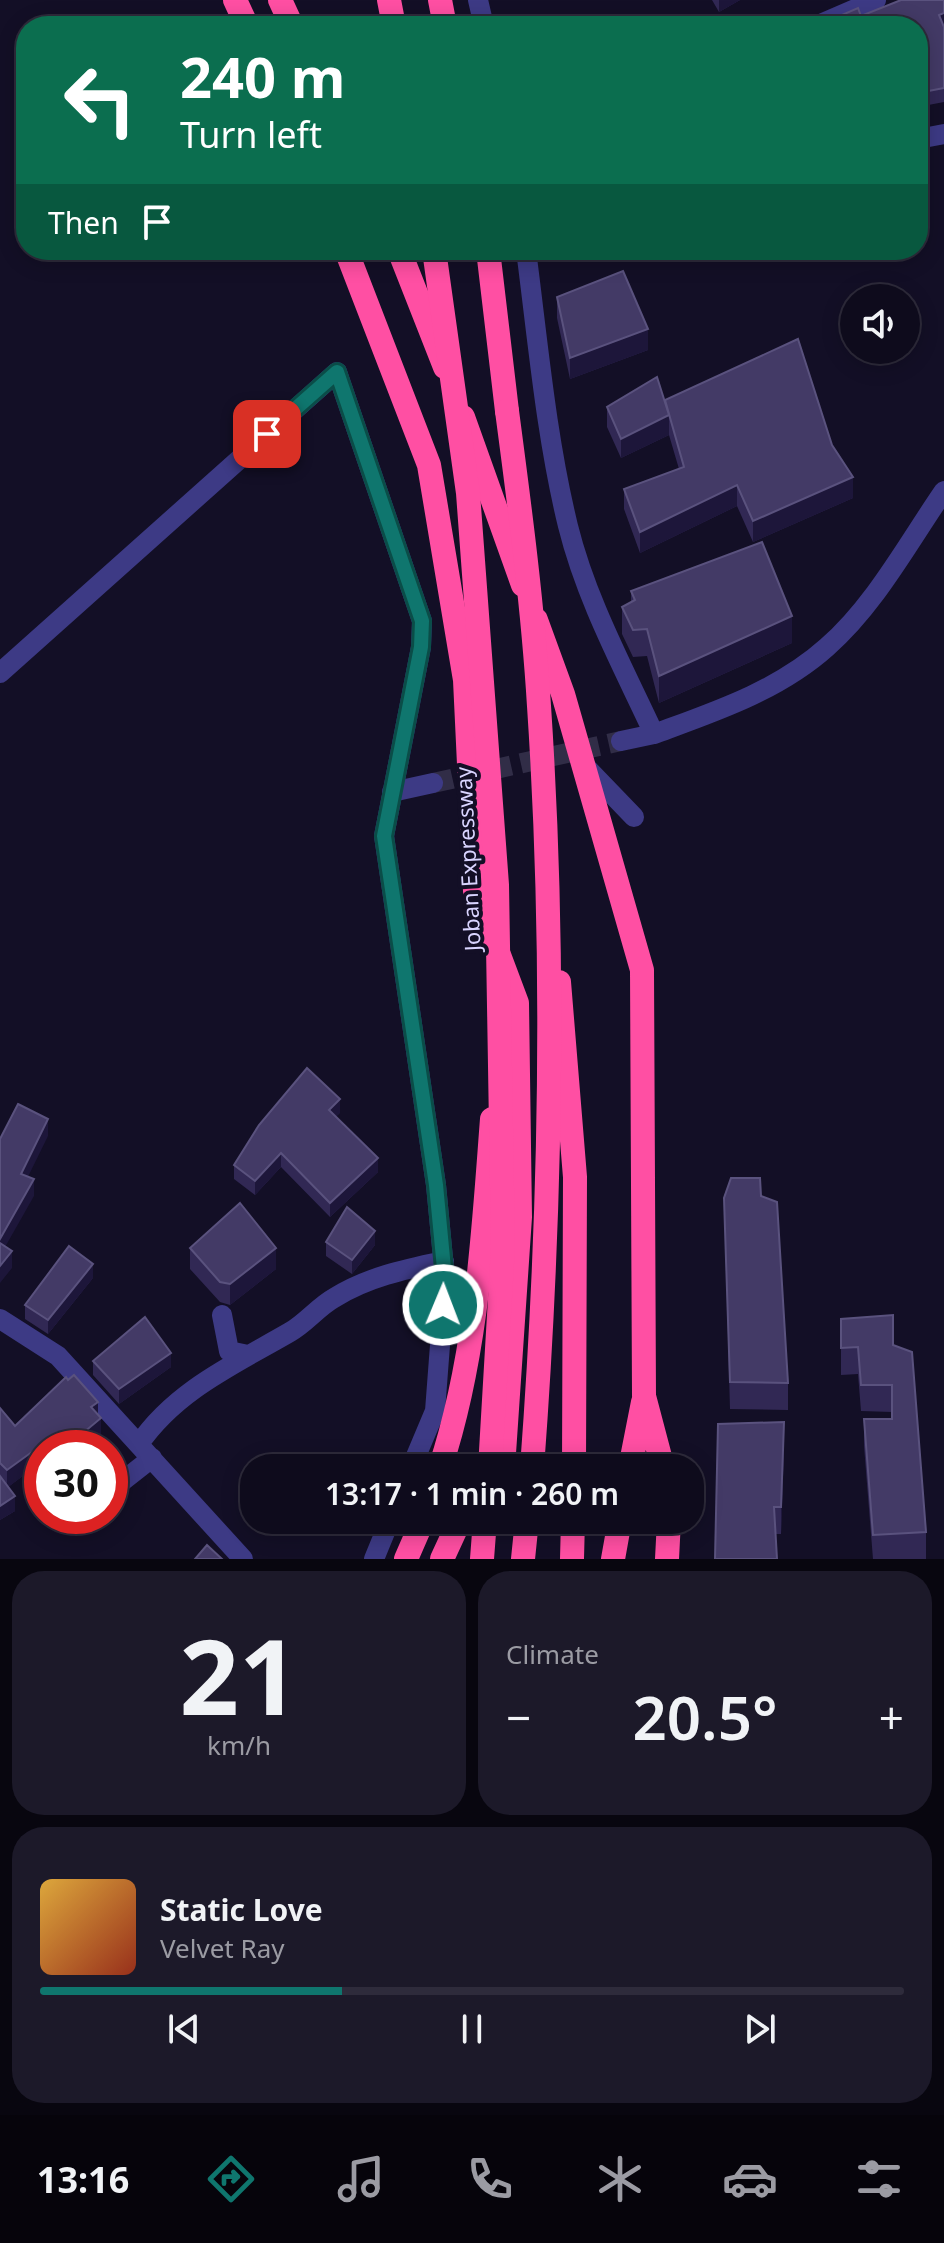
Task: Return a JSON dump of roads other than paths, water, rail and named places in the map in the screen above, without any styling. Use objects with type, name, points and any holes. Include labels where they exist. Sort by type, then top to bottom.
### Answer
[{"type":"highway","points":[[350,260],[429,465],[465,680],[475,891],[517,1003],[520,1217],[503,1454]]},
{"type":"highway","points":[[404,260],[557,679],[642,970],[644,1396],[633,1454]]},
{"type":"highway","name":"Joban Expressway","points":[[435,260],[468,493],[497,885],[503,1247],[489,1454]]},
{"type":"highway","points":[[489,260],[523,536],[539,703],[547,844],[575,1177],[574,1454]]},
{"type":"highway","points":[[533,1454],[547,1238],[551,1087],[547,844]]},
{"type":"highway","points":[[445,1454],[457,1416],[482,1253],[499,1032]]},
{"type":"highway","points":[[644,1396],[659,1454]]},
{"type":"highway","points":[[494,1454],[504,1430]]},
{"type":"highway","points":[[406,1559],[417,1534]]},
{"type":"highway","points":[[442,1559],[454,1534]]},
{"type":"highway","points":[[479,1559],[485,1534]]},
{"type":"highway","points":[[523,1559],[526,1534]]},
{"type":"highway","points":[[572,1559],[573,1534]]},
{"type":"highway","points":[[613,1559],[617,1534]]},
{"type":"highway","points":[[667,1559],[668,1534]]},
{"type":"street","points":[[839,16],[876,0]]},
{"type":"street","points":[[527,260],[546,406],[569,528],[593,601],[654,734]]},
{"type":"street","points":[[0,673],[337,372],[422,621],[421,647],[392,792],[385,848],[436,1185],[444,1261],[435,1411],[417,1454]]},
{"type":"street","points":[[621,741],[654,734],[742,701],[786,677],[828,647],[870,598],[944,491]]},
{"type":"street","points":[[583,764],[634,817]]},
{"type":"street","points":[[392,792],[433,783]]},
{"type":"street","points":[[128,1471],[146,1451],[157,1418],[197,1386],[295,1330],[333,1298],[387,1273],[444,1261]]},
{"type":"street","points":[[222,1315],[229,1351],[248,1355]]},
{"type":"street","points":[[0,1319],[58,1356],[243,1559]]},
{"type":"street","points":[[374,1559],[384,1534]]},
{"type":"tunnel","points":[[433,783],[621,741]]}]
